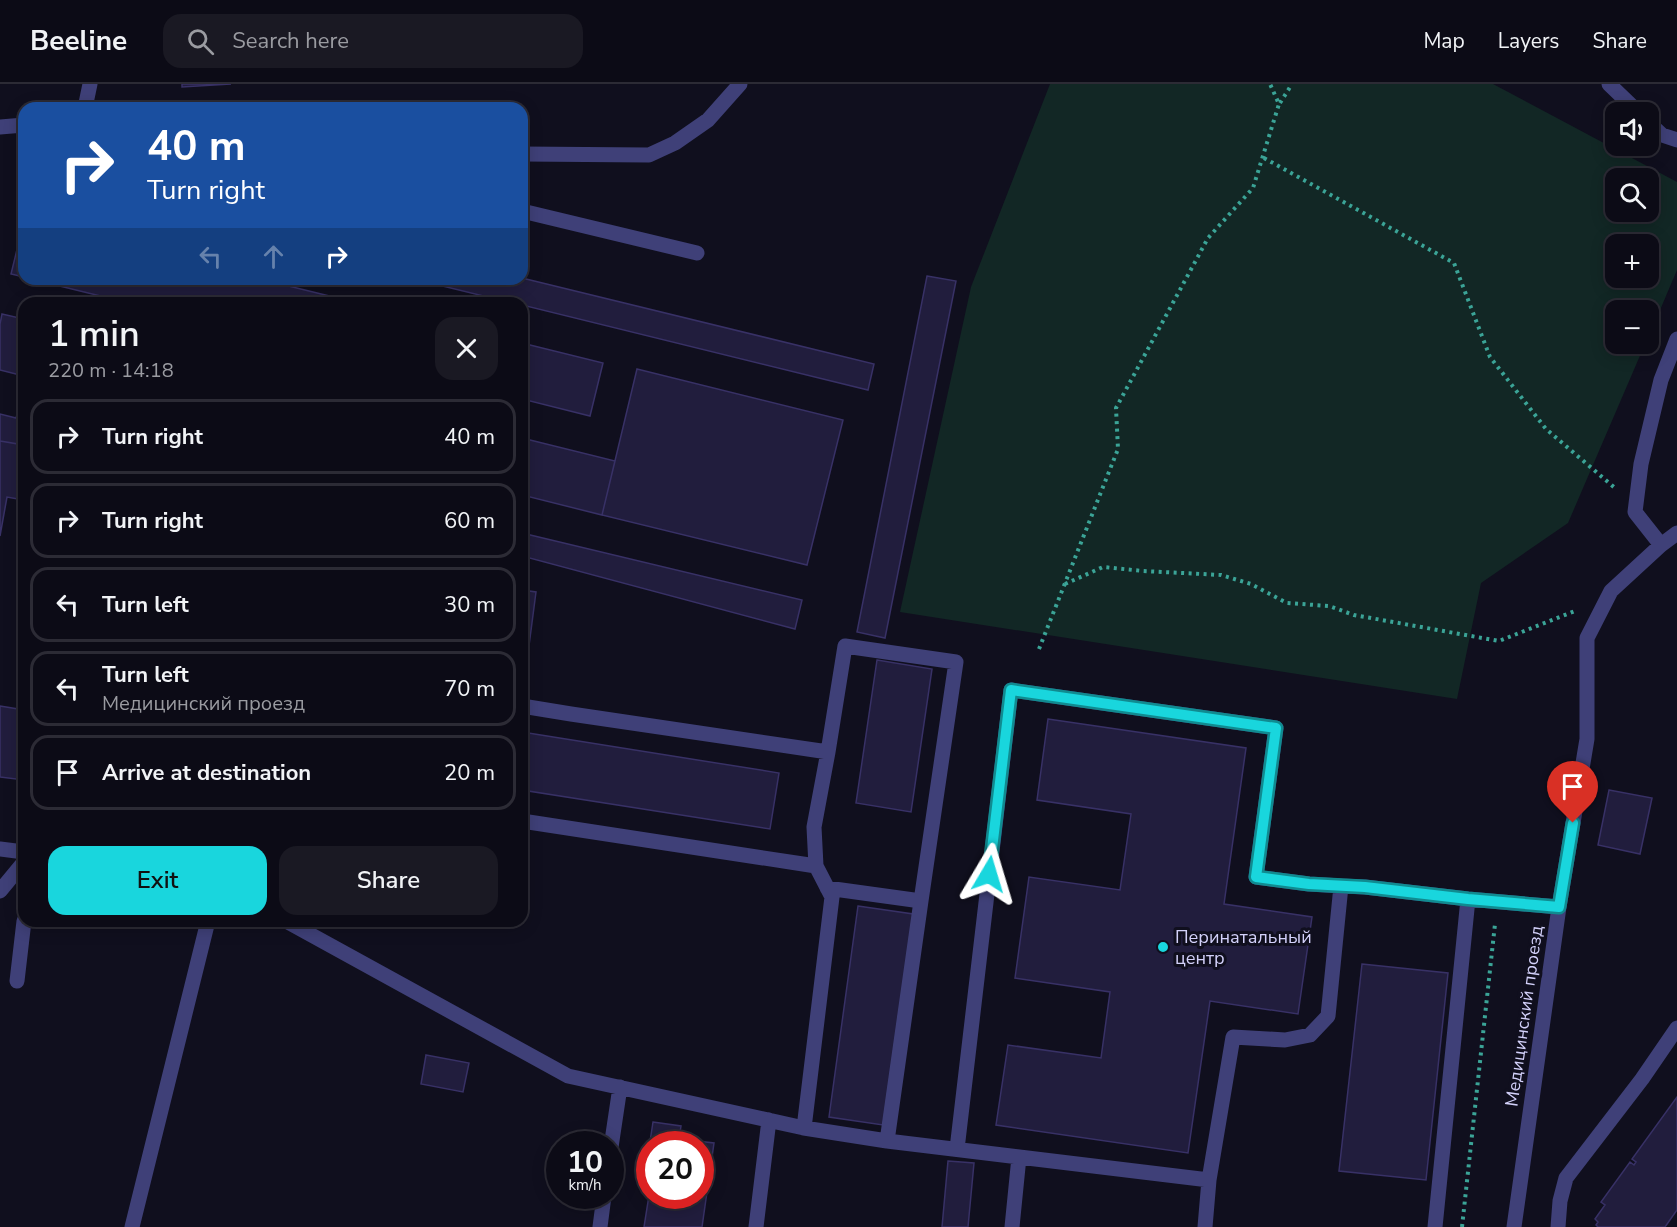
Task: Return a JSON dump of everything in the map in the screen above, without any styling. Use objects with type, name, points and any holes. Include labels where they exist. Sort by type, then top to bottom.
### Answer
[{"type":"street","points":[[86,102],[90,84]]},
{"type":"street","points":[[528,154],[649,155],[675,143],[708,120],[740,84]]},
{"type":"street","points":[[1609,84],[1628,102]]},
{"type":"street","points":[[0,127],[18,126]]},
{"type":"street","points":[[1659,132],[1677,140]]},
{"type":"street","points":[[528,212],[697,253]]},
{"type":"street","points":[[1661,545],[1635,512],[1641,464],[1661,380],[1677,339]]},
{"type":"street","name":"Медицинский проезд","points":[[1514,1227],[1559,907],[1587,739],[1587,638],[1611,591],[1677,533]]},
{"type":"street","points":[[804,1128],[832,897],[816,866],[814,827],[845,646],[956,662],[887,1141]]},
{"type":"street","points":[[957,1149],[1011,690],[1276,728],[1256,877],[1559,907]]},
{"type":"street","points":[[528,707],[828,752]]},
{"type":"street","points":[[528,822],[816,866]]},
{"type":"street","points":[[0,849],[18,851]]},
{"type":"street","points":[[0,891],[18,869]]},
{"type":"street","points":[[1205,1227],[1209,1180],[1233,1037],[1285,1040],[1310,1035],[1328,1016],[1341,886]]},
{"type":"street","points":[[827,888],[921,901]]},
{"type":"street","points":[[1435,1227],[1468,899]]},
{"type":"street","points":[[18,981],[23,927]]},
{"type":"street","points":[[132,1227],[207,927]]},
{"type":"street","points":[[297,927],[568,1076],[804,1128],[887,1141],[1209,1180]]},
{"type":"street","points":[[1558,1227],[1560,1201],[1566,1178],[1642,1079],[1677,1028]]},
{"type":"street","points":[[613,1131],[620,1088]]},
{"type":"street","points":[[756,1227],[769,1120]]},
{"type":"street","points":[[1012,1227],[1020,1157]]},
{"type":"street","points":[[600,1227],[602,1209]]},
{"type":"path","points":[[1270,84],[1279,104]]},
{"type":"path","points":[[1039,649],[1118,449],[1116,408],[1208,238],[1253,188],[1279,104],[1292,84]]},
{"type":"path","points":[[1264,158],[1454,263],[1490,357],[1546,429],[1614,486],[1635,512]]},
{"type":"path","points":[[1064,585],[1103,567],[1221,575],[1251,584],[1287,603],[1329,606],[1354,615],[1499,640],[1576,610]]},
{"type":"path","points":[[1462,1227],[1497,902]]},
{"type":"green space","points":[[1050,84],[1493,84],[1605,144],[1605,156],[1628,156],[1651,168],[1605,168],[1605,222],[1659,222],[1659,172],[1677,182],[1677,270],[1659,312],[1659,300],[1605,300],[1605,354],[1641,354],[1568,523],[1481,583],[1457,699],[900,612],[971,287]]},
{"type":"building","points":[[182,84],[231,84],[182,87]]},
{"type":"building","points":[[18,245],[18,276],[11,274]]},
{"type":"building","points":[[927,276],[956,281],[885,638],[857,632]]},
{"type":"building","points":[[528,279],[874,364],[868,390],[528,306],[528,297],[488,297],[438,285],[528,285]]},
{"type":"building","points":[[56,285],[284,285],[334,297],[104,297]]},
{"type":"building","points":[[2,314],[18,318],[18,374],[0,370]]},
{"type":"building","points":[[528,344],[603,363],[590,416],[528,400]]},
{"type":"building","points":[[637,369],[843,420],[807,565],[602,515]]},
{"type":"building","points":[[18,411],[18,444],[0,441],[0,414],[16,418]]},
{"type":"building","points":[[528,439],[615,461],[602,515],[528,496]]},
{"type":"building","points":[[0,441],[18,444],[18,499],[7,497],[0,536]]},
{"type":"building","points":[[528,534],[802,600],[795,629],[528,558]]},
{"type":"building","points":[[528,591],[536,592],[528,653]]},
{"type":"building","points":[[877,660],[932,669],[911,812],[856,803]]},
{"type":"building","points":[[0,706],[18,709],[18,779],[0,777]]},
{"type":"building","name":"Перинатальный центр","points":[[1048,719],[1246,748],[1224,904],[1312,917],[1298,1014],[1210,1001],[1188,1153],[996,1125],[1008,1045],[1101,1058],[1110,992],[1015,978],[1029,877],[1120,890],[1131,814],[1037,800]]},
{"type":"building","points":[[528,733],[779,773],[770,829],[528,791]]},
{"type":"building","points":[[1609,790],[1652,798],[1640,854],[1598,845]]},
{"type":"building","points":[[858,906],[913,914],[883,1125],[829,1117]]},
{"type":"building","points":[[1362,964],[1448,973],[1426,1180],[1339,1171]]},
{"type":"building","points":[[426,1055],[469,1063],[463,1092],[421,1084]]},
{"type":"building","points":[[1677,1097],[1677,1210],[1665,1227],[1598,1227],[1595,1219],[1605,1205],[1601,1202],[1630,1162],[1634,1165],[1636,1162],[1632,1159]]},
{"type":"building","points":[[653,1122],[681,1126],[680,1131],[652,1131]]},
{"type":"building","points":[[948,1161],[974,1163],[968,1227],[942,1227]]},
{"type":"building","points":[[647,1209],[705,1209],[702,1227],[644,1227]]},
{"type":"place","name":"Перинатальный центр","points":[[1163,947]]},
{"type":"route","points":[[989,874],[1011,690],[1276,728],[1256,877],[1559,907],[1573,823]]}]
